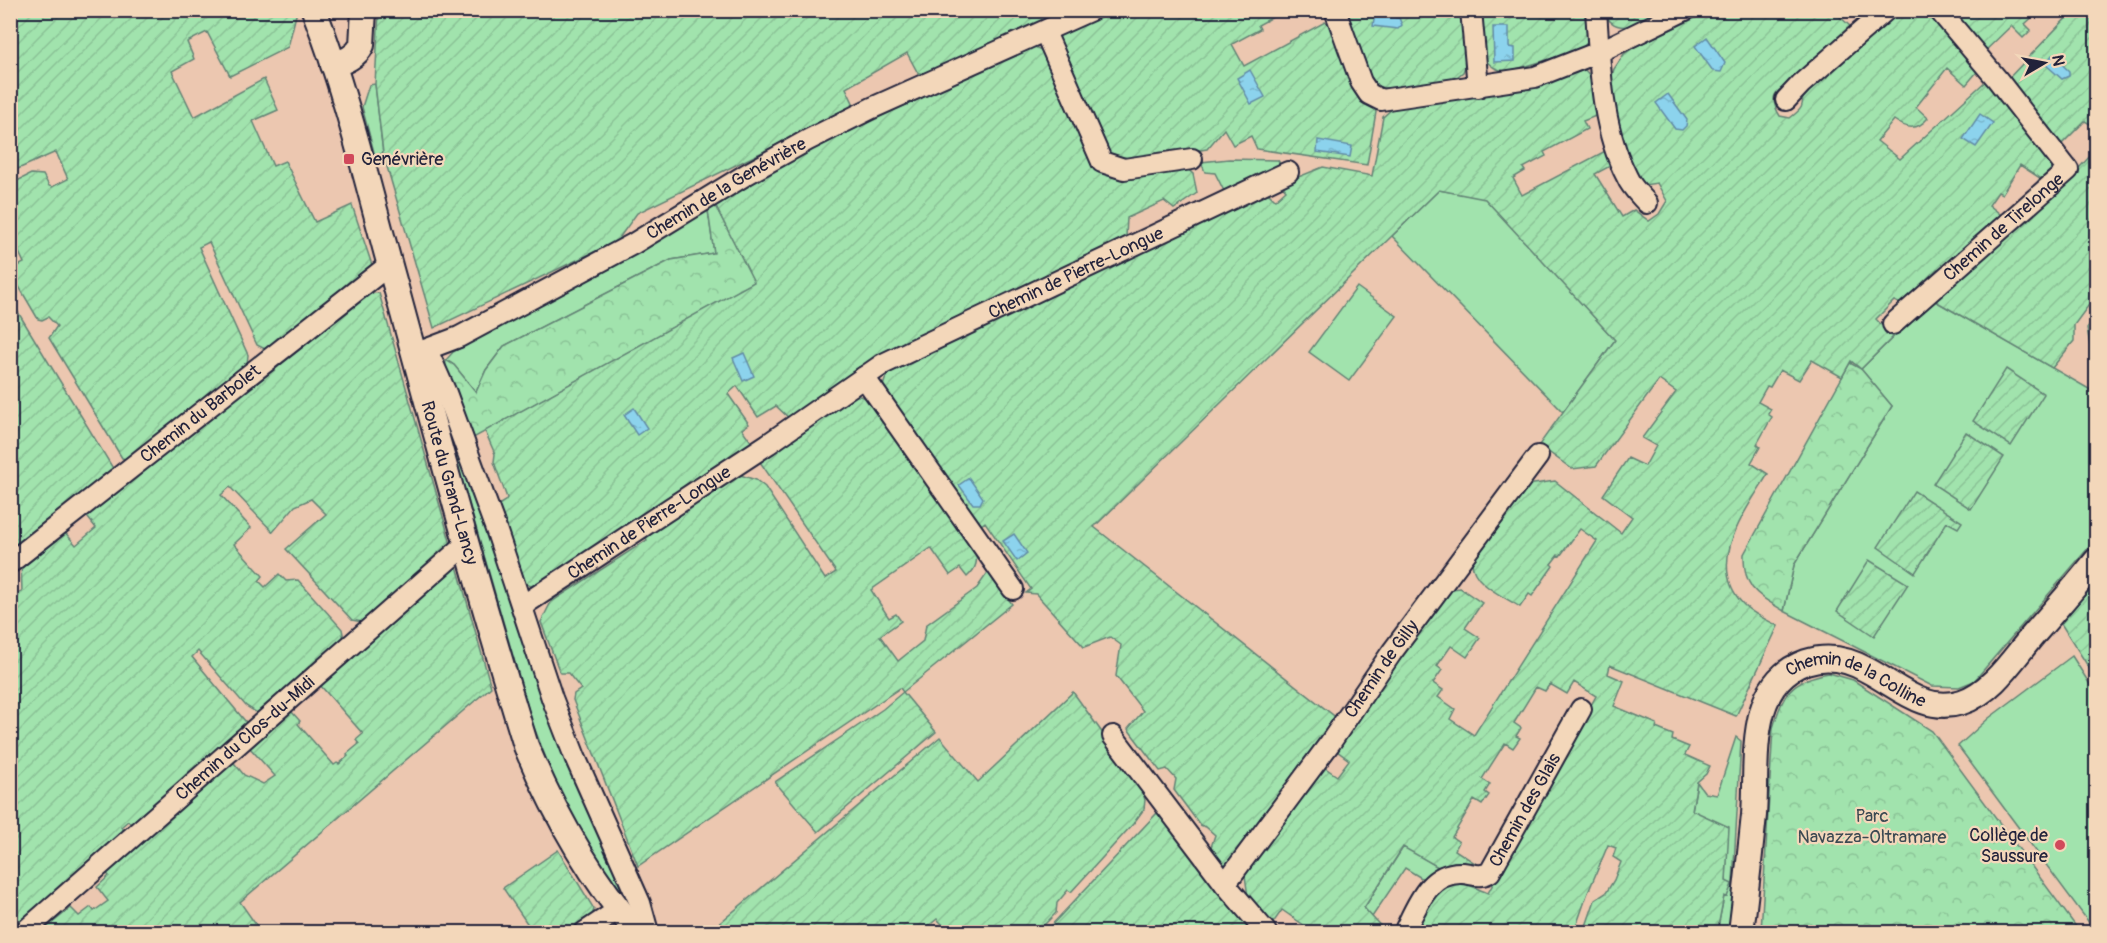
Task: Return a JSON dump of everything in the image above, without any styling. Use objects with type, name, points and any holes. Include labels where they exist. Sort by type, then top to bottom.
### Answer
[{"type":"street","name":"Route du Grand-Lancy","points":[[314,10],[333,65],[389,265],[421,352],[466,544],[526,746],[538,777],[562,823],[618,910],[637,933]]},
{"type":"street","points":[[333,65],[351,58],[362,45],[364,10]]},
{"type":"street","name":"Chemin de la Genévrière","points":[[421,352],[459,337],[633,244],[747,174],[808,140],[872,108],[1045,33],[1091,10]]},
{"type":"street","points":[[1335,10],[1361,82],[1369,94],[1381,100],[1535,77],[1599,52],[1684,10]]},
{"type":"street","points":[[1471,10],[1478,87]]},
{"type":"street","points":[[1596,10],[1604,96],[1612,142],[1627,180],[1647,202]]},
{"type":"street","points":[[1786,100],[1801,84],[1886,10]]},
{"type":"street","name":"Chemin de Tirelonge","points":[[1893,324],[2068,170],[1997,79],[1939,10]]},
{"type":"street","points":[[1045,33],[1102,162],[1124,169],[1192,159]]},
{"type":"street","name":"Chemin de Pierre-Longue","points":[[522,606],[768,444],[883,364],[1288,172]]},
{"type":"street","name":"Chemin du Barbolet","points":[[10,563],[389,265]]},
{"type":"street","name":"Route du Grand-Lancy","points":[[421,352],[446,393],[522,606],[543,674],[567,738],[640,903],[648,933]]},
{"type":"street","points":[[864,377],[1013,589]]},
{"type":"street","name":"Chemin de Gilly","points":[[1225,884],[1330,743],[1392,652],[1538,456]]},
{"type":"street","name":"Chemin du Clos-du-Midi","points":[[24,933],[466,544]]},
{"type":"street","name":"Chemin de la Colline","points":[[1741,933],[1752,835],[1758,731],[1767,698],[1779,680],[1804,663],[1814,660],[1838,659],[1868,670],[1912,698],[1938,706],[1964,702],[1995,680],[2097,561]]},
{"type":"street","name":"Chemin des Glais","points":[[1407,933],[1406,928],[1417,906],[1432,884],[1446,875],[1455,873],[1481,876],[1490,872],[1581,709]]},
{"type":"street","points":[[1113,736],[1225,884],[1266,933]]},
{"type":"street","points":[[585,933],[618,910]]},
{"type":"green space","points":[[11,11],[297,11],[288,47],[230,76],[207,32],[187,42],[194,59],[172,71],[194,117],[264,79],[278,110],[253,121],[273,166],[285,161],[315,222],[352,205],[372,265],[265,349],[257,345],[209,242],[199,247],[248,355],[247,365],[183,414],[129,460],[122,458],[49,338],[57,326],[48,317],[38,319],[10,270],[24,263],[16,246],[11,248],[11,184],[31,174],[43,175],[52,187],[68,179],[56,152],[11,172]]},
{"type":"green space","points":[[379,11],[1070,11],[920,77],[907,53],[846,88],[855,107],[637,213],[617,241],[434,328],[383,153],[375,84]]},
{"type":"green space","points":[[1117,11],[1284,11],[1258,25],[1260,29],[1232,44],[1244,66],[1325,22],[1334,26],[1352,80],[1351,86],[1361,102],[1373,105],[1376,112],[1367,165],[1257,149],[1251,136],[1233,145],[1224,129],[1207,149],[1127,161],[1110,156],[1057,42],[1061,33]]},
{"type":"green space","points":[[1343,11],[1466,11],[1468,59],[1463,72],[1452,81],[1393,89],[1379,87],[1368,76]]},
{"type":"green space","points":[[1479,11],[1589,11],[1588,40],[1583,47],[1578,49],[1520,68],[1503,71],[1494,68],[1485,60]]},
{"type":"green space","points":[[1604,11],[1665,11],[1640,23],[1623,27],[1609,20]]},
{"type":"green space","points":[[1710,11],[1843,11],[1838,15],[1851,27],[1850,34],[1793,83],[1775,95],[1775,104],[1780,116],[1790,118],[1801,107],[1802,92],[1898,11],[1929,11],[1977,68],[1977,72],[1966,85],[1947,68],[1916,107],[1928,118],[1916,127],[1903,125],[1894,120],[1877,141],[1900,159],[1988,79],[2052,164],[2052,173],[2033,190],[2040,178],[2020,165],[2002,194],[1998,192],[1989,205],[2005,218],[1947,267],[1937,269],[1926,280],[1929,283],[1905,306],[1894,301],[1876,319],[1893,337],[1861,369],[1851,361],[1842,377],[1812,360],[1799,380],[1780,370],[1770,387],[1767,386],[1758,402],[1771,409],[1768,414],[1772,417],[1757,444],[1760,447],[1751,463],[1768,474],[1740,521],[1733,538],[1728,555],[1728,572],[1732,588],[1743,604],[1778,626],[1736,716],[1610,665],[1608,674],[1624,681],[1614,706],[1657,724],[1656,728],[1673,735],[1672,740],[1689,747],[1685,755],[1710,766],[1706,774],[1697,782],[1692,810],[1729,827],[1726,881],[1732,884],[1727,897],[1724,896],[1717,932],[1584,932],[1595,900],[1606,893],[1621,862],[1613,857],[1616,848],[1608,845],[1574,932],[1414,932],[1426,907],[1444,887],[1452,883],[1461,883],[1488,893],[1596,696],[1574,682],[1567,694],[1550,684],[1545,691],[1536,687],[1514,723],[1521,728],[1516,736],[1520,738],[1513,748],[1505,743],[1482,779],[1490,784],[1485,792],[1489,795],[1482,805],[1474,800],[1452,837],[1459,842],[1455,850],[1475,863],[1454,862],[1438,867],[1403,847],[1364,908],[1386,932],[1301,932],[1305,926],[1282,910],[1273,923],[1268,925],[1248,897],[1244,868],[1321,765],[1337,776],[1349,760],[1333,748],[1452,589],[1460,588],[1482,603],[1465,628],[1480,638],[1467,657],[1451,646],[1437,666],[1442,670],[1433,683],[1443,690],[1438,697],[1455,709],[1450,719],[1474,735],[1597,541],[1580,529],[1560,556],[1558,555],[1551,564],[1553,566],[1532,596],[1529,594],[1520,607],[1489,588],[1477,576],[1472,561],[1527,485],[1555,481],[1621,533],[1632,517],[1603,495],[1628,458],[1645,466],[1656,446],[1642,438],[1676,392],[1659,380],[1596,466],[1572,469],[1539,445],[1615,340],[1485,199],[1439,190],[1094,527],[1338,719],[1226,871],[1210,850],[1215,835],[1200,825],[1174,790],[1176,779],[1167,769],[1160,771],[1128,729],[1143,711],[1116,676],[1121,645],[1110,637],[1084,647],[1036,594],[1026,593],[1031,589],[985,522],[980,526],[883,386],[888,371],[1266,191],[1275,200],[1286,190],[1281,184],[1323,167],[1372,176],[1383,117],[1392,109],[1511,90],[1585,70],[1597,91],[1596,116],[1583,121],[1587,129],[1544,152],[1546,156],[1523,168],[1525,171],[1513,178],[1522,195],[1609,149],[1614,164],[1595,174],[1622,217],[1634,210],[1649,221],[1659,214],[1667,201],[1657,183],[1644,185],[1635,180],[1622,150],[1609,86],[1614,69],[1624,54]]},
{"type":"green space","points":[[1948,11],[2039,11],[2025,24],[2031,30],[2023,38],[2011,26],[1983,53]]},
{"type":"green space","points":[[2073,11],[2096,11],[2096,116],[2090,124],[2085,121],[2060,146],[2006,81]]},
{"type":"green space","points":[[1033,46],[1043,51],[1091,161],[1184,166],[1193,174],[1197,193],[1174,209],[1164,201],[1127,218],[1126,237],[1058,271],[789,418],[776,406],[758,417],[737,386],[728,394],[749,424],[742,429],[752,443],[544,581],[531,586],[526,584],[498,505],[507,498],[494,462],[495,454],[485,431],[754,282],[715,205],[783,162]]},
{"type":"green space","points":[[375,84],[383,153],[375,156],[362,107],[369,85]]},
{"type":"green space","points":[[2096,150],[2096,306],[2091,302],[2074,325],[2074,341],[2052,368],[1932,299],[2079,168]]},
{"type":"green space","points":[[1229,159],[1278,160],[1281,166],[1225,193],[1215,173],[1205,172],[1201,162]]},
{"type":"green space","points":[[1439,190],[1485,198],[1615,340],[1563,412],[1392,236]]},
{"type":"green space","points":[[715,205],[755,282],[468,441],[445,371],[446,360],[454,365],[476,392],[486,370],[504,346],[671,260],[714,253],[708,210]]},
{"type":"green space","points":[[708,210],[714,253],[671,260],[504,346],[486,370],[476,392],[454,365],[446,360],[453,352]]},
{"type":"green space","points":[[1357,287],[1397,316],[1349,381],[1309,352]]},
{"type":"green space","points":[[379,293],[452,548],[371,620],[362,622],[352,620],[286,549],[326,514],[311,499],[295,506],[273,532],[230,487],[221,495],[251,528],[234,544],[263,576],[259,581],[265,587],[279,574],[286,581],[298,580],[342,629],[344,639],[262,716],[246,706],[198,651],[192,657],[250,727],[135,828],[128,821],[121,827],[128,835],[15,932],[11,932],[10,595],[22,592],[21,563],[62,529],[76,545],[96,528],[84,513],[366,294]]},
{"type":"green space","points":[[10,299],[114,470],[10,551]]},
{"type":"green space","points":[[1932,299],[2096,393],[2096,539],[1974,681],[1959,687],[1932,686],[1784,611],[1794,565],[1892,406],[1861,369]]},
{"type":"green space","points":[[2096,316],[2096,350],[2090,345],[2087,328]]},
{"type":"green space","points":[[1850,363],[1861,369],[1892,406],[1794,565],[1784,611],[1760,595],[1749,583],[1744,566],[1744,554]]},
{"type":"green space","points":[[2006,369],[2044,394],[2011,446],[1973,421]]},
{"type":"green space","points":[[437,392],[628,891],[628,904],[586,841],[554,779],[532,722]]},
{"type":"green space","points":[[852,394],[870,399],[975,548],[976,553],[975,567],[967,577],[960,568],[950,575],[931,548],[871,590],[889,618],[896,614],[901,621],[880,636],[898,661],[923,641],[926,625],[977,588],[989,571],[1012,604],[903,692],[900,688],[638,866],[573,700],[574,694],[581,689],[568,673],[560,673],[541,622],[551,602],[647,540],[644,534],[734,473],[756,480],[765,487],[825,579],[836,572],[758,459]]},
{"type":"green space","points":[[1966,432],[2004,457],[1971,509],[1933,484]]},
{"type":"green space","points":[[1914,491],[1962,522],[1958,528],[1947,522],[1915,573],[1878,547]]},
{"type":"green space","points":[[1869,560],[1908,584],[1874,636],[1837,611]]},
{"type":"green space","points":[[457,566],[491,687],[240,902],[261,932],[41,932],[71,908],[79,916],[91,907],[94,911],[108,901],[97,887],[109,876],[105,871],[229,761],[234,763],[244,775],[263,784],[275,776],[250,748],[291,711],[300,721],[298,724],[334,765],[339,764],[359,744],[356,740],[363,734],[320,685]]},
{"type":"green space","points":[[2096,583],[2096,679],[2060,622]]},
{"type":"green space","name":"Collège de Saussure","points":[[2072,656],[2096,694],[2096,932],[1958,746],[1989,718]]},
{"type":"green space","name":"Parc Navazza-Oltramare","points":[[1829,673],[1853,680],[1932,731],[2080,932],[1761,932],[1773,728],[1781,705],[1790,690],[1805,679]]},
{"type":"green space","points":[[903,692],[936,732],[818,832],[775,782],[883,709]]},
{"type":"green space","points":[[1073,692],[1106,738],[1105,741],[1142,789],[1145,800],[1144,809],[1071,892],[1068,890],[1057,903],[1056,913],[1037,932],[950,932],[937,919],[921,932],[709,932],[940,737],[978,782]]},
{"type":"green space","points":[[1736,737],[1741,741],[1731,918],[1728,932],[1717,932],[1724,896],[1732,884],[1726,882],[1728,827],[1692,811],[1697,782],[1705,793],[1717,795]]},
{"type":"green space","points":[[1158,812],[1252,932],[1045,932]]},
{"type":"green space","points":[[1404,846],[1438,867],[1423,879],[1405,868],[1372,917],[1364,908]]},
{"type":"green space","points":[[558,850],[594,909],[591,920],[571,932],[533,932],[503,888]]},
{"type":"water","points":[[1375,14],[1399,18],[1402,25],[1398,29],[1373,26]]},
{"type":"water","points":[[1493,27],[1509,27],[1509,47],[1515,48],[1515,61],[1494,62]]},
{"type":"water","points":[[1707,37],[1725,63],[1721,72],[1713,71],[1695,46]]},
{"type":"water","points":[[2052,55],[2069,71],[2069,76],[2062,79],[2045,64]]},
{"type":"water","points":[[1250,70],[1265,97],[1251,104],[1237,78]]},
{"type":"water","points":[[1668,94],[1687,120],[1682,130],[1675,129],[1656,103]]},
{"type":"water","points":[[1980,114],[1993,123],[1976,147],[1963,139]]},
{"type":"water","points":[[1318,140],[1352,146],[1350,157],[1317,152]]},
{"type":"water","points":[[744,353],[754,376],[743,381],[733,358]]},
{"type":"water","points":[[634,408],[647,428],[637,435],[624,415]]},
{"type":"water","points":[[969,478],[983,498],[980,504],[973,504],[959,485]]},
{"type":"water","points":[[1014,534],[1027,553],[1017,561],[1003,541]]},
{"type":"place","name":"Genévrière","points":[[349,159]]},
{"type":"place","name":"Collège de Saussure","points":[[2060,845]]}]
